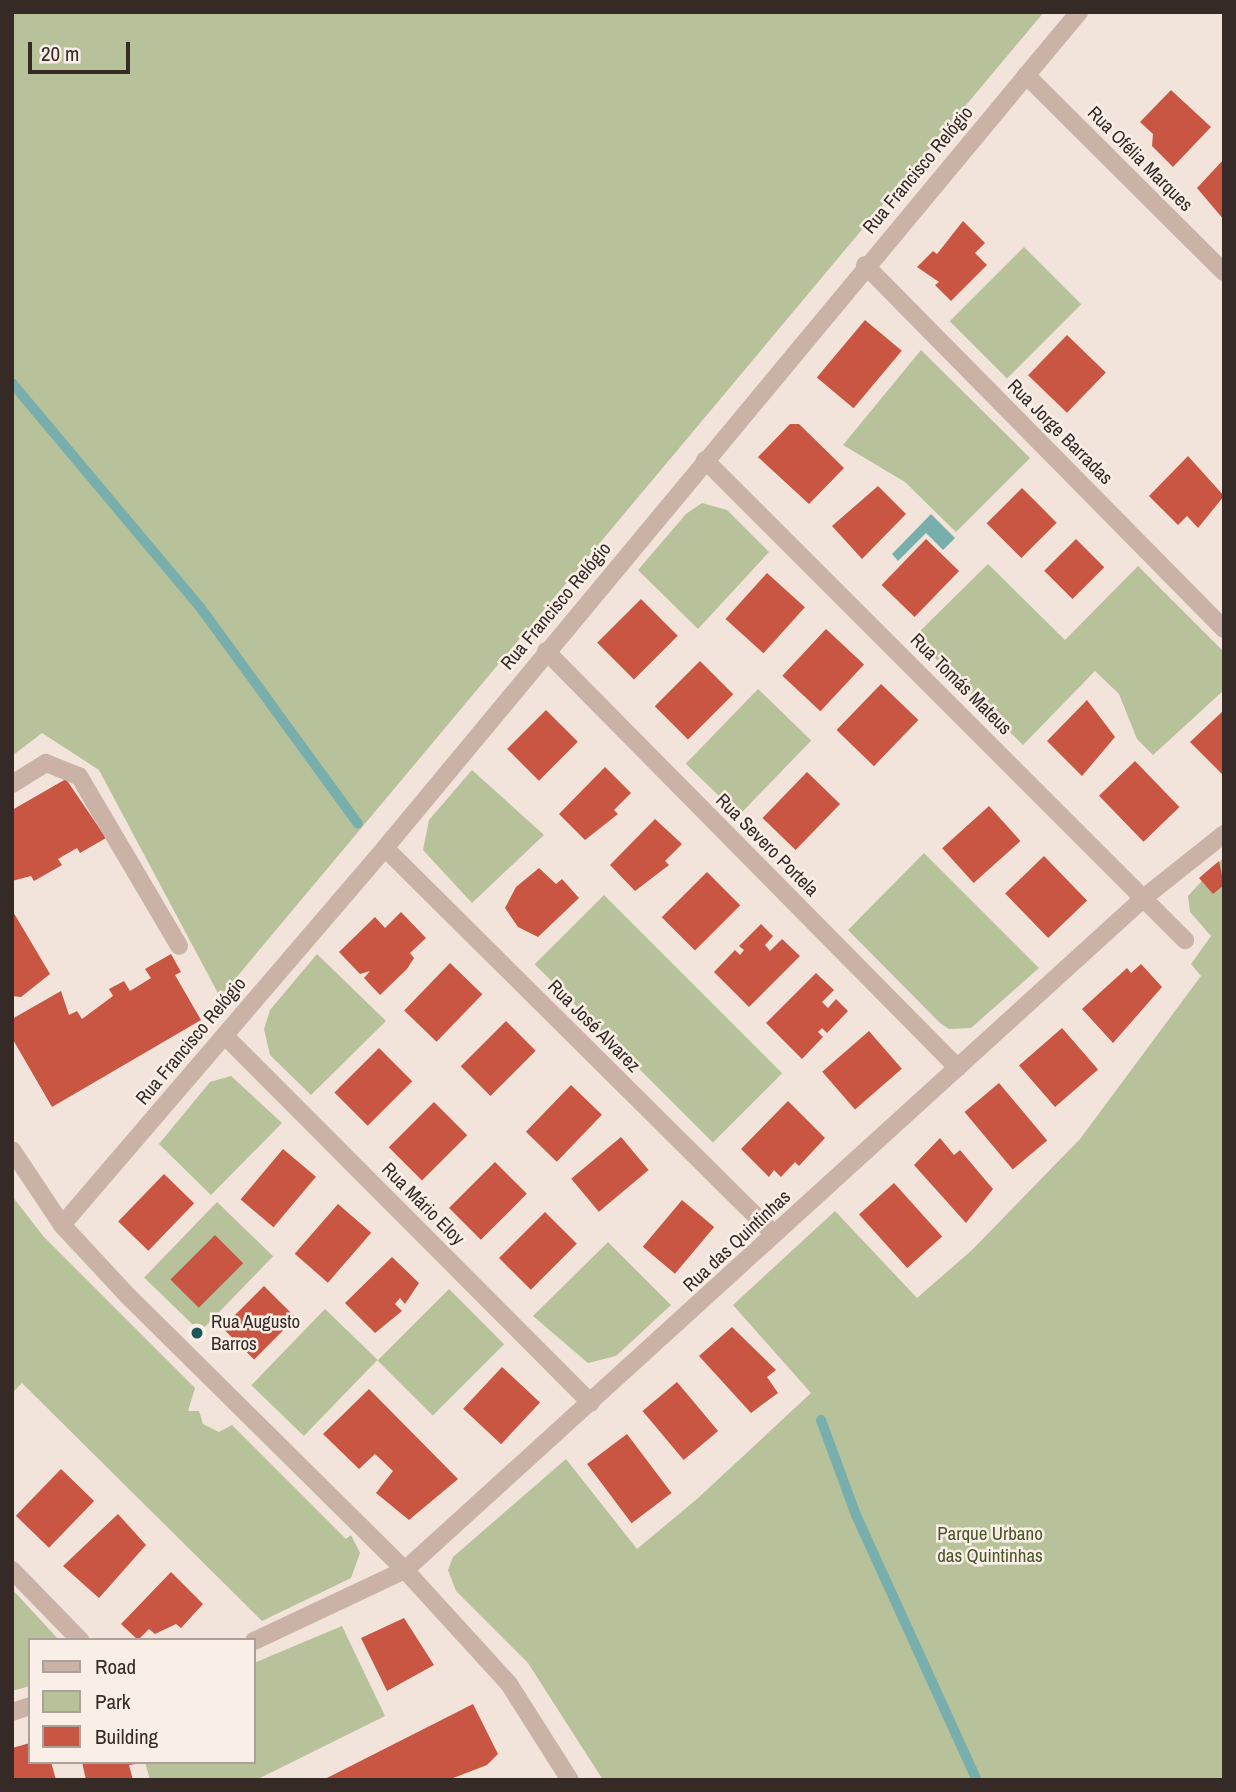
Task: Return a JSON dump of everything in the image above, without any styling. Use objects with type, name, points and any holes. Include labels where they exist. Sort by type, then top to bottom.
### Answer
[{"type":"street","name":"Rua Francisco Relógio","points":[[62,1225],[385,848],[865,265],[1079,12]]},
{"type":"street","name":"Rua Ofélia Marques","points":[[1026,75],[1224,272]]},
{"type":"street","name":"Rua Jorge Barradas","points":[[865,265],[1224,629]]},
{"type":"street","name":"Rua Tomás Mateus","points":[[705,460],[1146,896],[1185,940]]},
{"type":"street","name":"Rua Severo Portela","points":[[546,651],[958,1068]]},
{"type":"street","points":[[12,784],[46,763],[79,776],[179,946]]},
{"type":"street","name":"Rua das Quintinhas","points":[[256,1640],[405,1570],[1146,896],[1224,834]]},
{"type":"street","name":"Rua José Alvarez","points":[[385,848],[774,1234]]},
{"type":"street","name":"Rua Mário Eloy","points":[[225,1036],[591,1403]]},
{"type":"street","points":[[12,1150],[62,1225],[405,1570],[509,1684],[564,1778]]},
{"type":"street","points":[[12,1570],[78,1638]]},
{"type":"green space","points":[[12,12],[1044,12],[220,997],[99,770],[42,733],[12,756]]},
{"type":"green space","points":[[1024,247],[1081,304],[1007,379],[950,321]]},
{"type":"green space","points":[[921,350],[1030,458],[956,532],[905,482],[843,445]]},
{"type":"green space","points":[[702,503],[727,510],[769,552],[698,629],[638,570],[686,514]]},
{"type":"green space","points":[[988,564],[1065,640],[1138,566],[1224,652],[1224,690],[1153,755],[1137,739],[1119,694],[1095,671],[1023,745],[914,637]]},
{"type":"green space","points":[[758,689],[811,740],[739,815],[686,764]]},
{"type":"green space","points":[[472,770],[544,835],[472,903],[423,850],[429,820]]},
{"type":"green space","points":[[924,853],[1039,968],[971,1028],[949,1029],[940,1023],[848,930]]},
{"type":"green space","name":"Parque Urbano das Quintinhas","points":[[1224,857],[1224,1780],[603,1780],[528,1663],[456,1591],[448,1570],[453,1557],[566,1459],[637,1549],[697,1499],[811,1393],[733,1305],[835,1211],[917,1298],[972,1250],[1080,1139],[1201,976],[1191,964],[1211,936],[1190,912],[1188,896]]},
{"type":"green space","points":[[604,895],[782,1073],[713,1142],[535,964]]},
{"type":"green space","points":[[317,954],[386,1021],[311,1095],[270,1055],[264,1029],[270,1010]]},
{"type":"green space","points":[[231,1076],[282,1123],[211,1195],[159,1144],[210,1082]]},
{"type":"green space","points":[[12,1196],[44,1237],[195,1388],[188,1411],[199,1411],[203,1424],[219,1432],[232,1425],[346,1539],[351,1535],[360,1553],[351,1578],[262,1621],[22,1383],[12,1393]]},
{"type":"green space","points":[[217,1202],[273,1256],[200,1332],[144,1278]]},
{"type":"green space","points":[[608,1242],[671,1305],[616,1356],[588,1363],[533,1316]]},
{"type":"green space","points":[[449,1289],[504,1344],[433,1416],[378,1360]]},
{"type":"green space","points":[[325,1309],[378,1360],[304,1436],[251,1385]]},
{"type":"green space","points":[[12,1589],[57,1638],[28,1638],[28,1687],[12,1691]]},
{"type":"green space","points":[[342,1626],[385,1716],[256,1780],[150,1780],[146,1764],[256,1764],[256,1662]]},
{"type":"water","points":[[931,514],[955,538],[943,550],[926,533],[898,561],[892,554]]},
{"type":"building","points":[[1171,90],[1211,127],[1173,167],[1152,146],[1153,134],[1140,122]]},
{"type":"building","points":[[1224,159],[1224,220],[1197,188]]},
{"type":"building","points":[[963,221],[985,243],[975,253],[987,265],[951,301],[935,285],[939,282],[917,267],[933,251],[937,254]]},
{"type":"building","points":[[865,320],[902,351],[854,408],[817,377]]},
{"type":"building","points":[[1067,335],[1106,373],[1067,413],[1028,375]]},
{"type":"building","points":[[790,424],[799,424],[844,468],[809,504],[758,457]]},
{"type":"building","points":[[1188,456],[1224,496],[1198,528],[1187,516],[1178,525],[1149,496]]},
{"type":"building","points":[[878,486],[906,514],[862,559],[832,526]]},
{"type":"building","points":[[1022,488],[1057,523],[1021,558],[987,523]]},
{"type":"building","points":[[926,539],[959,571],[915,617],[882,585]]},
{"type":"building","points":[[1076,539],[1104,567],[1072,599],[1044,571]]},
{"type":"building","points":[[767,573],[805,607],[763,653],[726,619]]},
{"type":"building","points":[[641,599],[678,636],[634,680],[597,643]]},
{"type":"building","points":[[826,629],[864,664],[820,711],[782,676]]},
{"type":"building","points":[[700,661],[733,694],[688,739],[655,706]]},
{"type":"building","points":[[881,684],[918,720],[874,766],[837,730]]},
{"type":"building","points":[[1087,700],[1115,737],[1082,776],[1047,741]]},
{"type":"building","points":[[546,710],[578,742],[539,781],[507,749]]},
{"type":"building","points":[[1224,710],[1224,776],[1190,742]]},
{"type":"building","points":[[1135,761],[1179,807],[1143,842],[1099,796]]},
{"type":"building","points":[[605,767],[631,793],[614,810],[618,814],[585,840],[559,814]]},
{"type":"building","points":[[807,772],[840,804],[796,850],[763,818]]},
{"type":"building","points":[[66,779],[106,838],[80,853],[77,848],[58,859],[62,865],[34,881],[31,876],[12,881],[12,810]]},
{"type":"building","points":[[989,806],[1020,841],[974,883],[942,848]]},
{"type":"building","points":[[655,819],[682,844],[665,861],[669,865],[635,891],[610,865]]},
{"type":"building","points":[[1044,856],[1087,901],[1048,938],[1005,894]]},
{"type":"building","points":[[1219,861],[1224,885],[1213,894],[1199,878]]},
{"type":"building","points":[[539,868],[556,884],[562,879],[579,898],[538,937],[518,927],[505,908],[516,887]]},
{"type":"building","points":[[707,872],[740,905],[695,950],[662,917]]},
{"type":"building","points":[[12,910],[50,974],[21,997],[12,996]]},
{"type":"building","points":[[401,912],[426,938],[410,953],[414,958],[407,969],[380,995],[364,978],[370,971],[360,974],[339,952],[375,917],[385,928]]},
{"type":"building","points":[[761,924],[773,936],[765,945],[770,951],[782,939],[800,956],[749,1007],[714,972],[735,950],[740,955],[744,950],[739,946]]},
{"type":"building","points":[[171,954],[181,972],[175,975],[201,1020],[52,1107],[12,1038],[12,1019],[61,991],[69,1015],[77,1011],[82,1019],[113,996],[109,989],[124,981],[130,991],[151,978],[145,969]]},
{"type":"building","points":[[450,963],[482,994],[437,1042],[404,1010]]},
{"type":"building","points":[[1141,964],[1162,987],[1113,1043],[1082,1009],[1127,968],[1131,973]]},
{"type":"building","points":[[816,973],[834,990],[822,1002],[828,1008],[836,999],[848,1011],[827,1033],[822,1028],[818,1032],[823,1037],[802,1059],[766,1023]]},
{"type":"building","points":[[506,1021],[536,1051],[490,1096],[461,1066]]},
{"type":"building","points":[[1062,1028],[1098,1070],[1055,1107],[1019,1065]]},
{"type":"building","points":[[869,1031],[902,1069],[855,1109],[822,1072]]},
{"type":"building","points":[[379,1048],[412,1081],[368,1126],[334,1093]]},
{"type":"building","points":[[999,1083],[1047,1140],[1013,1169],[965,1112]]},
{"type":"building","points":[[571,1085],[602,1115],[557,1162],[526,1132]]},
{"type":"building","points":[[788,1101],[825,1138],[799,1166],[795,1162],[781,1177],[774,1170],[769,1177],[741,1149]]},
{"type":"building","points":[[434,1102],[467,1135],[422,1180],[389,1147]]},
{"type":"building","points":[[621,1137],[649,1170],[599,1212],[571,1179]]},
{"type":"building","points":[[940,1138],[954,1155],[960,1150],[993,1189],[966,1223],[914,1165]]},
{"type":"building","points":[[283,1149],[316,1177],[274,1227],[241,1200]]},
{"type":"building","points":[[495,1162],[527,1194],[481,1240],[449,1208]]},
{"type":"building","points":[[164,1174],[194,1203],[148,1251],[118,1221]]},
{"type":"building","points":[[894,1183],[942,1237],[907,1268],[859,1214]]},
{"type":"building","points":[[682,1200],[714,1227],[675,1274],[643,1247]]},
{"type":"building","points":[[338,1204],[371,1233],[328,1283],[295,1254]]},
{"type":"building","points":[[545,1212],[577,1244],[531,1290],[499,1258]]},
{"type":"building","points":[[215,1235],[243,1263],[199,1308],[170,1280]]},
{"type":"building","points":[[392,1257],[419,1283],[405,1304],[400,1298],[395,1304],[402,1311],[375,1333],[345,1303]]},
{"type":"building","points":[[264,1286],[296,1318],[254,1360],[222,1328]]},
{"type":"building","points":[[732,1327],[776,1370],[767,1377],[778,1393],[751,1413],[699,1356]]},
{"type":"building","points":[[502,1367],[540,1402],[501,1444],[463,1409]]},
{"type":"building","points":[[677,1382],[718,1431],[684,1460],[643,1411]]},
{"type":"building","points":[[369,1389],[458,1479],[409,1520],[376,1493],[393,1471],[375,1454],[359,1469],[323,1434]]},
{"type":"building","points":[[627,1434],[672,1493],[632,1523],[587,1464]]},
{"type":"building","points":[[61,1469],[94,1501],[49,1548],[16,1516]]},
{"type":"building","points":[[118,1514],[146,1545],[99,1598],[63,1566]]},
{"type":"building","points":[[171,1572],[203,1604],[181,1628],[176,1624],[155,1634],[149,1629],[140,1638],[136,1638],[121,1624]]},
{"type":"building","points":[[404,1618],[434,1665],[387,1691],[361,1638]]},
{"type":"building","points":[[473,1704],[498,1754],[487,1765],[448,1780],[323,1780]]},
{"type":"building","points":[[28,1744],[28,1764],[52,1764],[56,1780],[12,1780],[12,1748]]},
{"type":"building","points":[[82,1764],[136,1764],[129,1765],[133,1780],[86,1780]]},
{"type":"waterway","points":[[12,383],[200,607],[358,824]]},
{"type":"waterway","points":[[821,1420],[856,1515],[977,1780]]},
{"type":"place","name":"Rua Augusto Barros","points":[[197,1333]]}]
